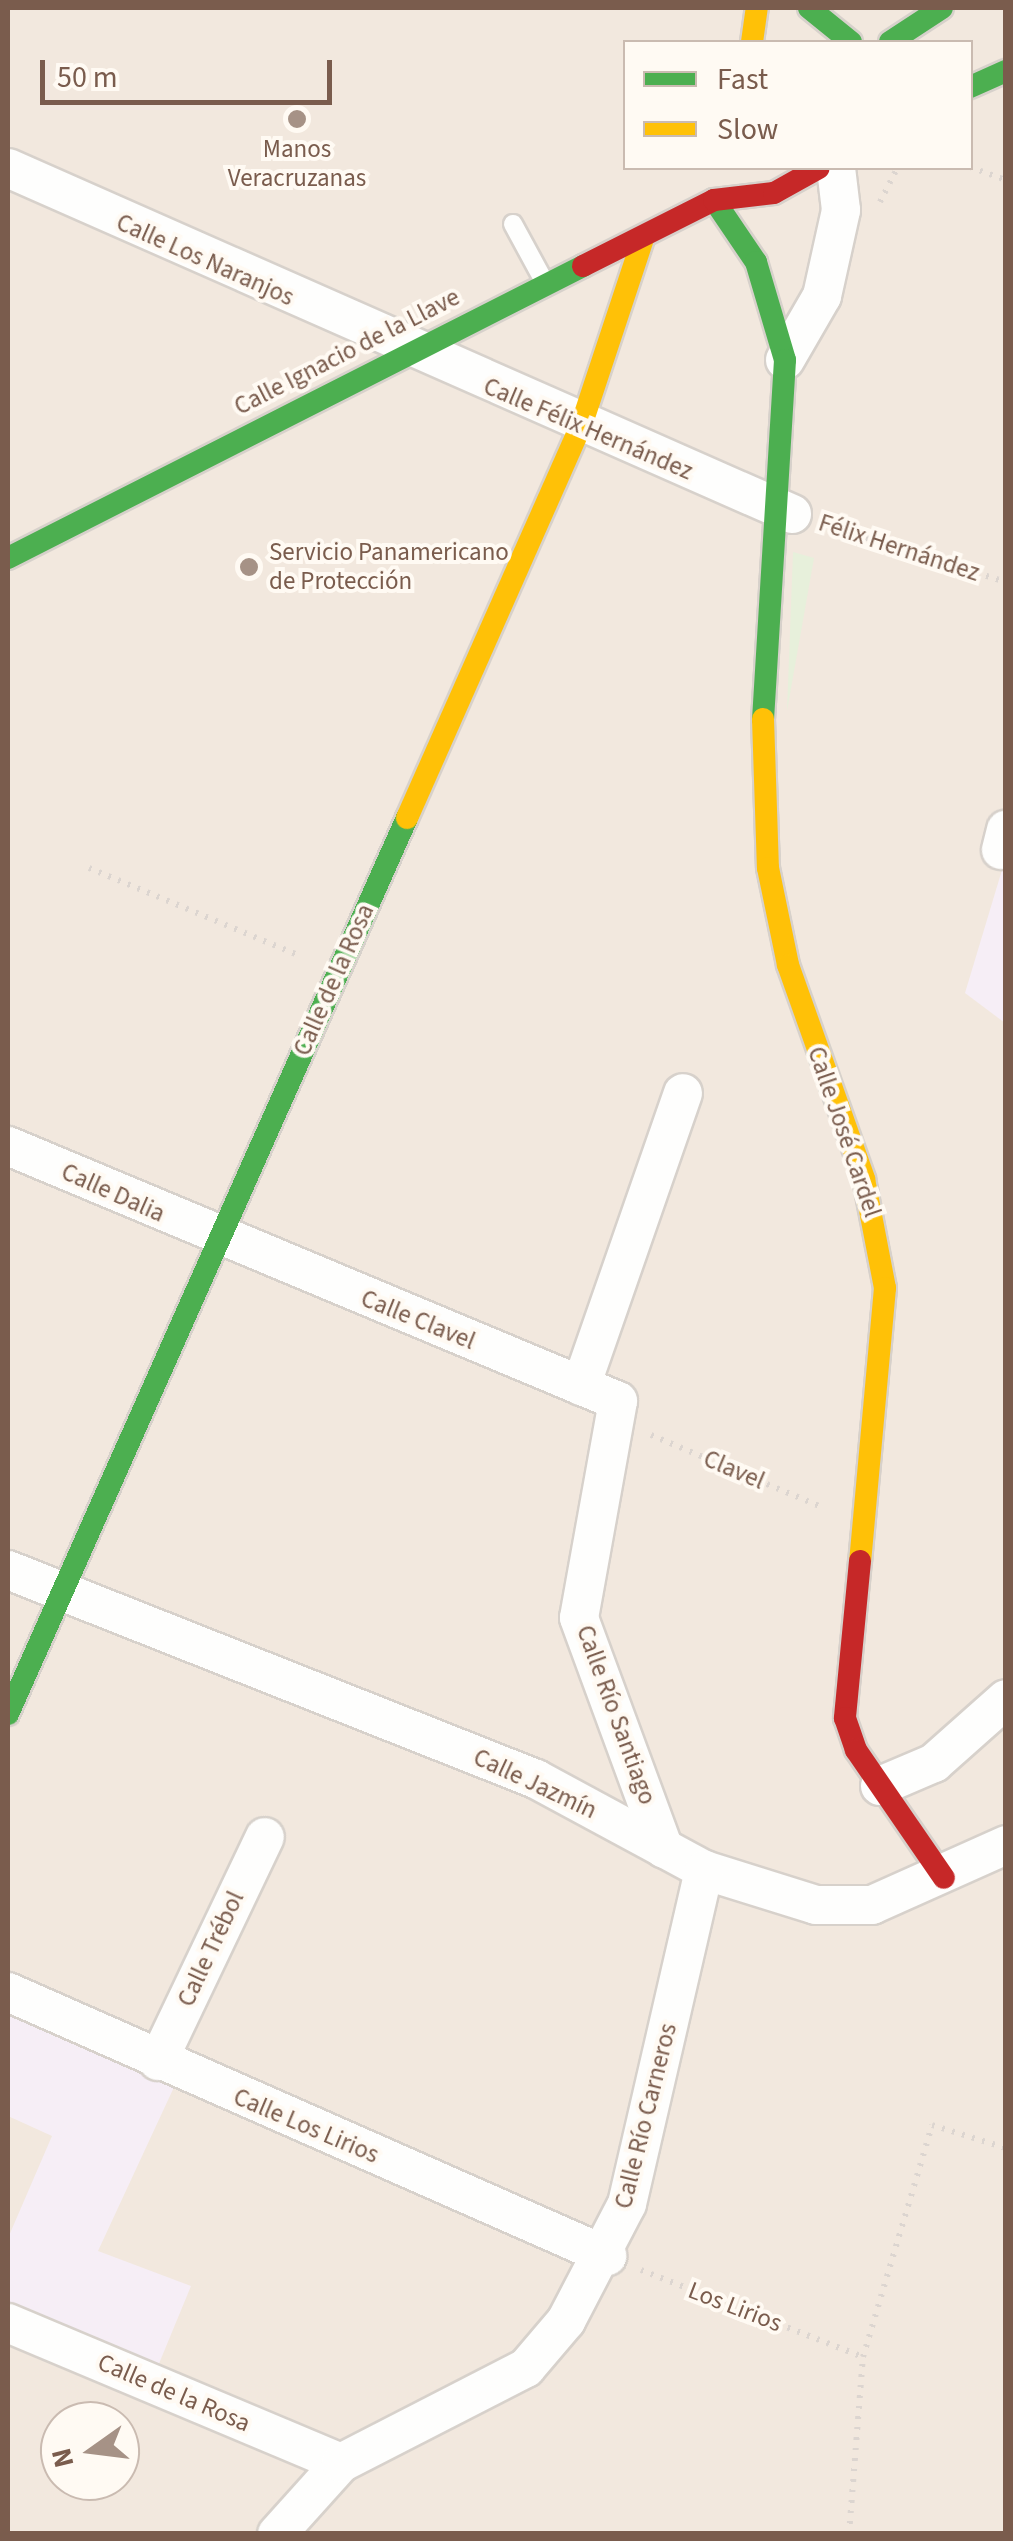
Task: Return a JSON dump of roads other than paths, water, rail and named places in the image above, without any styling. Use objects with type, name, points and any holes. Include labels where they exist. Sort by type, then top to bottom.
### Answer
[{"type":"street","points":[[752,40],[756,8]]},
{"type":"street","points":[[808,8],[848,40]]},
{"type":"street","points":[[893,40],[942,8]]},
{"type":"street","points":[[973,86],[1006,71]]},
{"type":"street","name":"Calle Los Naranjos","points":[[8,168],[405,350]]},
{"type":"street","points":[[714,200],[723,170]]},
{"type":"street","name":"Calle Ignacio de la Llave","points":[[714,200],[735,170]]},
{"type":"street","name":"Calle Ignacio de la Llave","points":[[8,558],[405,350],[644,239],[714,200],[774,193],[815,170]]},
{"type":"street","name":"Calle José Cardel","points":[[786,360],[822,296],[840,210],[836,170]]},
{"type":"street","name":"Calle José Cardel","points":[[714,200],[756,262],[786,360],[782,510],[762,694],[768,868],[788,964],[864,1179],[885,1288],[856,1522],[844,1718],[880,1786],[944,1878]]},
{"type":"street","name":"Calle de la Rosa","points":[[8,1714],[581,426],[644,239]]},
{"type":"street","name":"Calle Félix Hernández","points":[[405,350],[782,510]]},
{"type":"street","points":[[581,1386],[684,1093]]},
{"type":"street","name":"Calle Dalia","points":[[8,1146],[218,1239]]},
{"type":"street","name":"Calle Clavel","points":[[218,1239],[581,1386],[615,1410]]},
{"type":"street","name":"Calle Río Santiago","points":[[615,1410],[579,1618],[664,1850]]},
{"type":"street","name":"Calle Jazmín","points":[[8,1570],[536,1778],[704,1870],[816,1905],[872,1905],[944,1878],[1006,1845]]},
{"type":"street","points":[[880,1786],[934,1763],[1006,1699]]},
{"type":"street","name":"Calle Trébol","points":[[158,2062],[265,1837]]},
{"type":"street","name":"Calle Río Carneros","points":[[340,2463],[526,2368],[606,2256],[627,2204],[704,1870]]},
{"type":"street","name":"Calle Los Lirios","points":[[8,1992],[158,2062],[606,2256]]},
{"type":"street","name":"Calle de la Rosa","points":[[8,2323],[340,2463]]},
{"type":"street","points":[[277,2534],[340,2463]]},
{"type":"lane","points":[[513,224],[546,284]]},
{"type":"place","name":"Manos Veracruzanas","points":[[297,119]]},
{"type":"place","name":"Servicio Panamericano de Protección","points":[[249,567]]}]
